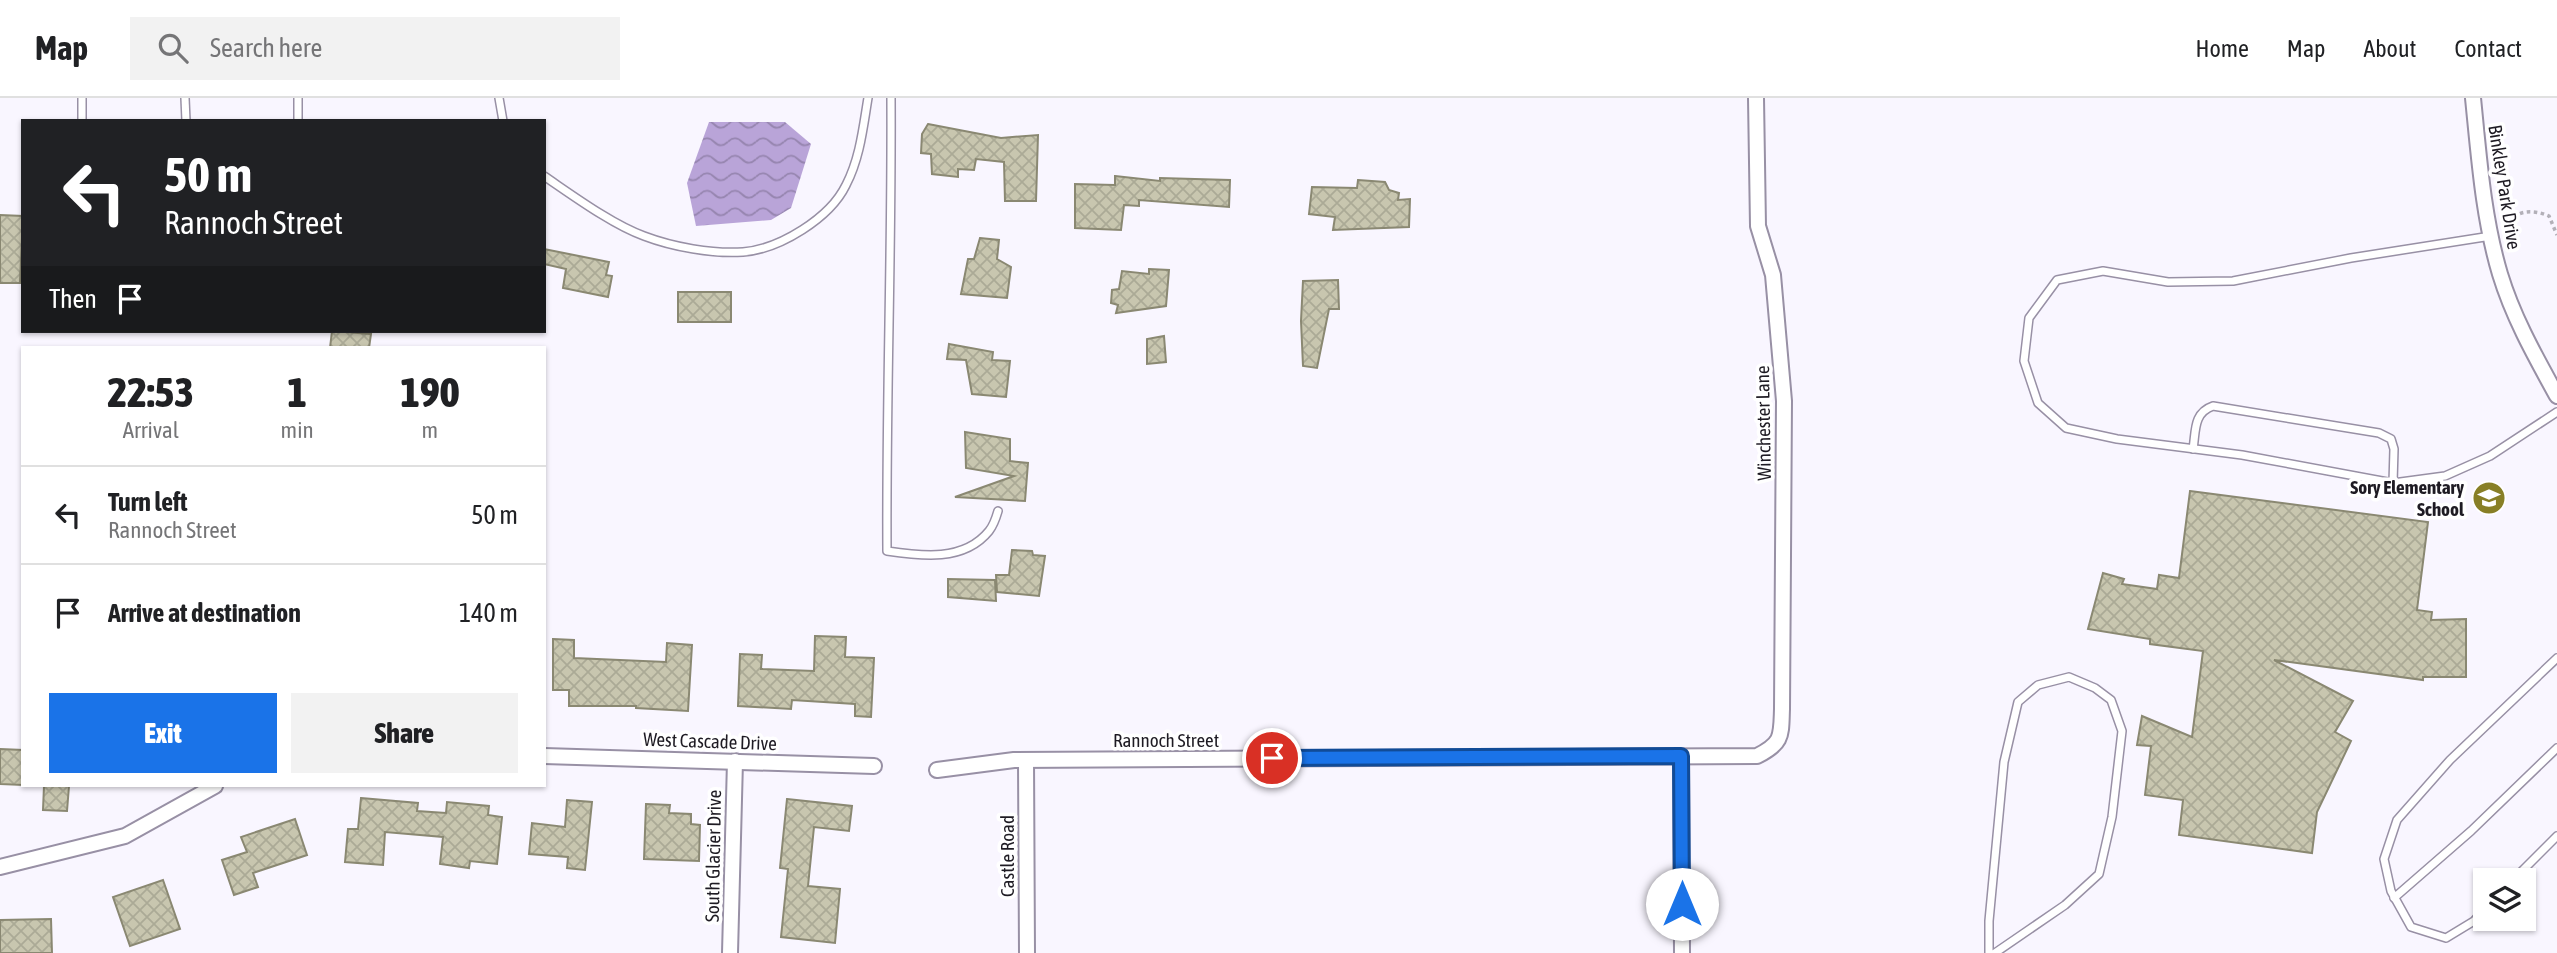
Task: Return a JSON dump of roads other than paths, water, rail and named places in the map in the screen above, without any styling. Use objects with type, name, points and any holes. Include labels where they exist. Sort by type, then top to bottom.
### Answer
[{"type":"street","name":"Winchester Lane","points":[[1756,98],[1758,226],[1773,275],[1784,401],[1782,721],[1781,734],[1773,748]]},
{"type":"street","name":"Binkley Park Drive","points":[[2473,98],[2484,201],[2500,274],[2526,340],[2557,396]]},
{"type":"street","name":"Rannoch Street","points":[[937,769],[1026,760],[1757,756],[1773,748]]},
{"type":"street","name":"West Cascade Drive","points":[[546,756],[874,766]]},
{"type":"street","points":[[1681,756],[1682,953]]},
{"type":"street","name":"Castle Road","points":[[1026,760],[1027,953]]},
{"type":"street","name":"South Glacier Drive","points":[[730,953],[735,761]]},
{"type":"street","points":[[0,867],[125,836],[213,787]]},
{"type":"lane","points":[[82,98],[82,119]]},
{"type":"lane","points":[[185,98],[186,119]]},
{"type":"lane","points":[[298,98],[298,119]]},
{"type":"lane","points":[[499,98],[503,119]]},
{"type":"lane","points":[[546,177],[641,236],[681,247],[744,252],[787,239],[824,217],[846,187],[859,154],[868,98]]},
{"type":"lane","points":[[891,98],[891,234],[886,406],[887,551],[915,555],[952,554],[976,542],[990,530],[998,511]]},
{"type":"lane","points":[[2492,236],[2351,258],[2234,281],[2168,282],[2103,271],[2057,280],[2029,318],[2024,361],[2038,403],[2066,428],[2117,439],[2242,455],[2393,483],[2445,476],[2490,456],[2557,412]]},
{"type":"lane","points":[[2193,449],[2197,418],[2203,410],[2213,406],[2379,433],[2391,439],[2394,449],[2393,483]]},
{"type":"lane","points":[[2473,921],[2446,938],[2412,927],[2395,898],[2384,859],[2397,820],[2450,760],[2557,658]]},
{"type":"lane","points":[[1989,953],[1989,921],[2004,762],[2018,702],[2038,685],[2069,677],[2095,688],[2112,700],[2122,731],[2112,817],[2099,874],[2065,905],[1995,953]]},
{"type":"lane","points":[[2395,898],[2471,831],[2557,748]]},
{"type":"lane","points":[[2525,868],[2557,836]]},
{"type":"water","points":[[709,122],[785,122],[811,144],[791,208],[771,220],[696,226],[687,183]]},
{"type":"place","name":"Sory Elementary School","points":[[2489,498]]}]
